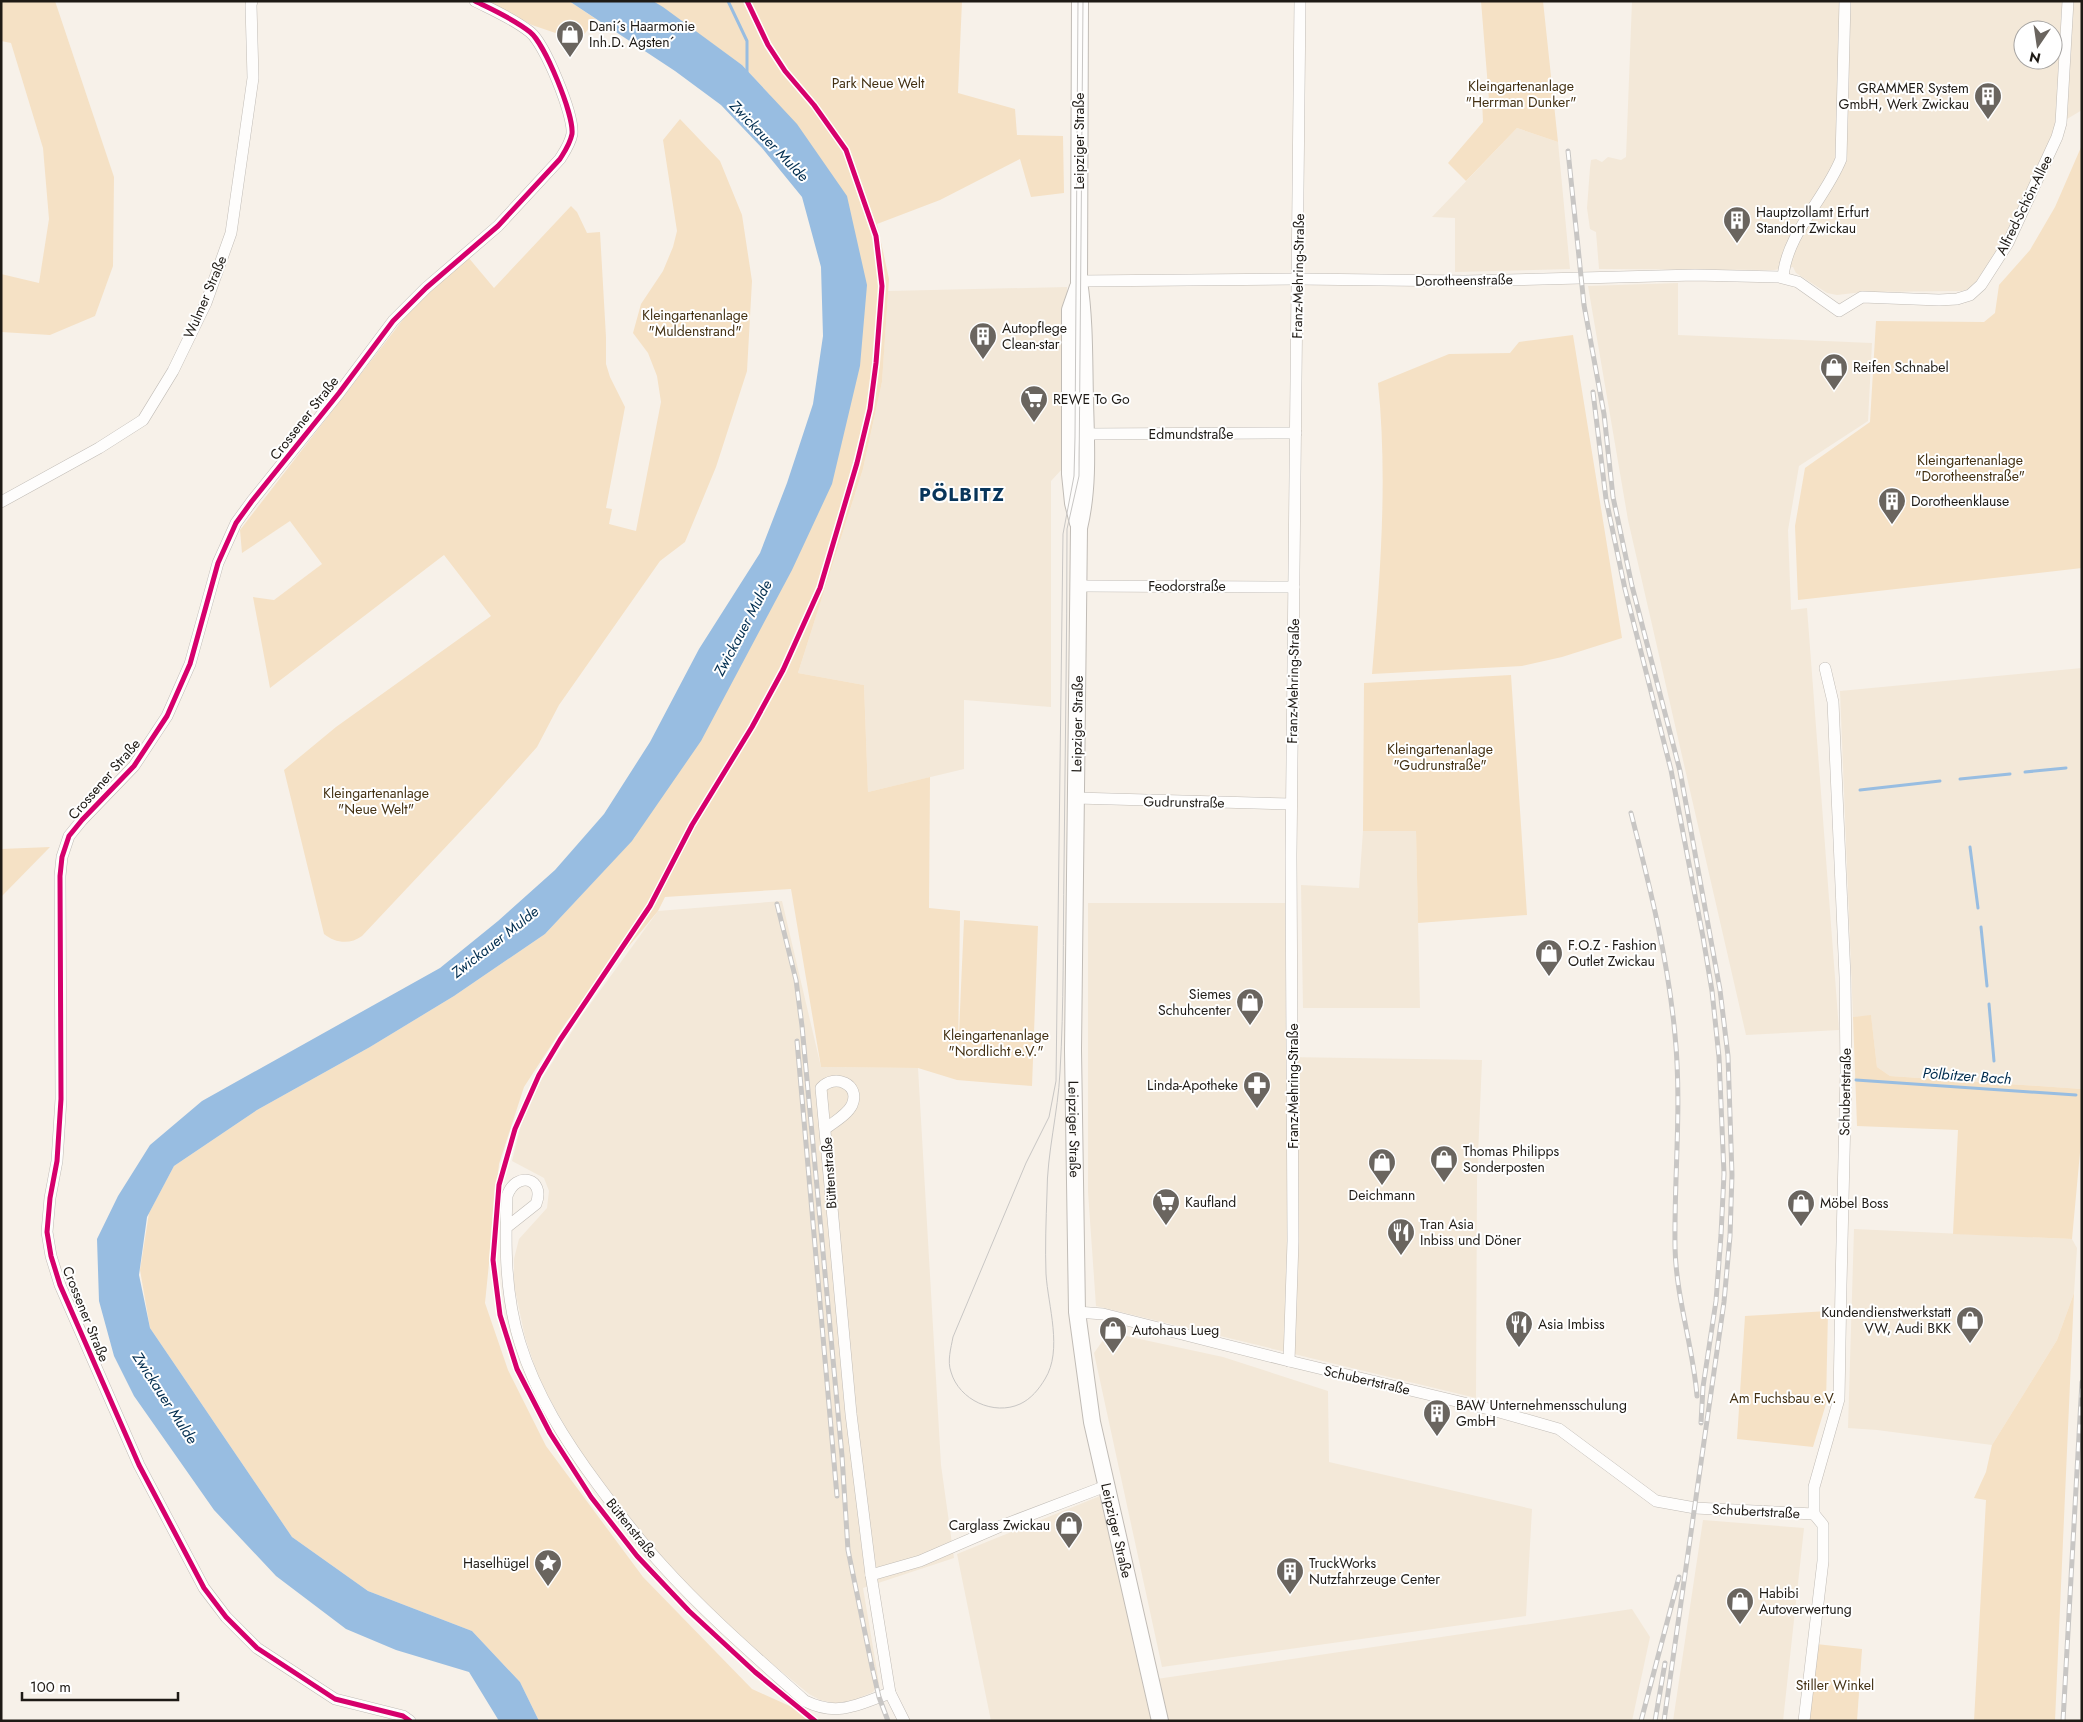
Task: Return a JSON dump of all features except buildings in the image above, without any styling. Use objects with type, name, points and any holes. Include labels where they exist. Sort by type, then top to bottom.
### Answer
[{"type":"street","name":"Wulmer Straße","points":[[1,502],[100,448],[143,420],[173,371],[206,303],[231,233],[253,78],[252,1]]},
{"type":"street","name":"Crossener Straße","points":[[410,1721],[404,1716],[335,1698],[257,1648],[226,1617],[204,1588],[139,1465],[60,1285],[51,1256],[47,1232],[50,1198],[57,1161],[61,1099],[60,876],[62,857],[69,836],[134,766],[167,716],[190,664],[218,563],[236,523],[339,393],[393,321],[426,288],[498,226],[568,148],[572,133],[570,117],[554,71],[544,50],[531,32],[475,1]]},
{"type":"street","name":"Leipziger Straße","points":[[1080,1],[1079,281],[1083,307],[1085,434],[1084,507],[1080,528],[1073,1050],[1076,1312],[1092,1422],[1160,1721]]},
{"type":"street","name":"Franz-Mehring-Straße","points":[[1289,1361],[1293,1223],[1292,804],[1300,1]]},
{"type":"street","points":[[1783,277],[1784,264],[1792,246],[1835,174],[1841,159],[1845,1]]},
{"type":"street","name":"Alfred-Schön-Allee","points":[[1839,312],[1862,297],[1908,300],[1957,299],[1970,295],[1980,285],[2008,244],[2057,137],[2061,123],[2068,1]]},
{"type":"street","name":"Dorotheenstraße","points":[[1079,281],[1298,279],[1465,281],[1695,275],[1783,277],[1798,282],[1839,312]]},
{"type":"street","name":"Leipziger Straße","points":[[1079,281],[1070,310],[1070,474],[1073,503],[1080,528]]},
{"type":"street","name":"Edmundstraße","points":[[1085,434],[1296,433]]},
{"type":"street","name":"Feodorstraße","points":[[1080,586],[1294,587]]},
{"type":"street","name":"Schubertstraße","points":[[1804,1721],[1823,1561],[1823,1525],[1814,1514],[1814,1488],[1838,1399],[1846,1072],[1845,977],[1833,702],[1825,668]]},
{"type":"street","name":"Gudrunstraße","points":[[1076,798],[1292,804]]},
{"type":"street","name":"Büttenstraße","points":[[825,1129],[851,1414],[871,1575],[890,1693],[904,1721]]},
{"type":"street","name":"Büttenstraße","points":[[507,1227],[506,1274],[523,1351],[544,1402],[577,1457],[627,1524],[662,1566],[723,1627],[805,1701],[820,1708],[837,1710],[890,1693]]},
{"type":"street","name":"Schubertstraße","points":[[1076,1312],[1103,1314],[1485,1408],[1559,1429],[1656,1501],[1695,1508],[1814,1514]]},
{"type":"street","points":[[871,1575],[920,1560],[1001,1526],[1106,1486]]},
{"type":"shaded area","points":[[1632,1],[2062,1],[2061,20],[2013,20],[2013,70],[2059,70],[2056,128],[2003,241],[1975,284],[1969,289],[1962,291],[1863,292],[1837,295],[1827,293],[1796,273],[1793,267],[1774,270],[1599,269],[1596,232],[1590,229],[1587,208],[1591,160],[1596,159],[1602,162],[1608,157],[1621,160],[1626,157]]},
{"type":"shaded area","points":[[2073,1],[2082,1],[2082,110],[2067,119]]},
{"type":"shaded area","points":[[1517,128],[1558,142],[1570,269],[1455,272],[1455,218],[1432,217]]},
{"type":"shaded area","points":[[1678,283],[1678,335],[1872,343],[1868,421],[1799,466],[1788,530],[1791,610],[1807,608],[1839,1030],[1746,1035],[1628,520],[1588,286]]},
{"type":"shaded area","points":[[1067,287],[1063,468],[1051,481],[1051,707],[964,700],[964,769],[868,792],[864,685],[798,673],[863,469],[882,382],[888,291]]},
{"type":"shaded area","points":[[2082,668],[2082,1089],[1890,1076],[1877,1067],[1871,1016],[1853,1017],[1840,691]]},
{"type":"shaded area","points":[[1363,831],[1416,831],[1420,1008],[1303,1008],[1301,885],[1359,888]]},
{"type":"shaded area","points":[[782,901],[821,1067],[918,1068],[941,1465],[954,1558],[863,1588],[879,1683],[873,1692],[850,1702],[838,1704],[820,1700],[809,1694],[703,1605],[611,1498],[579,1451],[540,1382],[525,1337],[514,1285],[514,1259],[519,1239],[547,1208],[549,1191],[544,1178],[512,1161],[521,1125],[538,1085],[583,1014],[658,911]]},
{"type":"shaded area","points":[[1088,903],[1285,903],[1286,1057],[1482,1060],[1477,1180],[1476,1398],[1096,1306],[1088,1192]]},
{"type":"shaded area","points":[[1854,1229],[2072,1239],[2077,1248],[2074,1293],[2057,1340],[1992,1445],[1848,1428]]},
{"type":"shaded area","points":[[1112,1333],[1223,1357],[1328,1391],[1329,1462],[1532,1509],[1526,1616],[1162,1667],[1094,1353],[1106,1336]]},
{"type":"shaded area","points":[[1100,1496],[1143,1681],[1632,1609],[1650,1637],[1632,1721],[991,1721],[957,1554]]},
{"type":"shaded area","name":"Habibi Autoverwertung","points":[[1703,1520],[1804,1528],[1783,1721],[1673,1721]]},
{"type":"green space","points":[[1,1],[55,1],[114,177],[113,266],[95,316],[50,335],[1,332],[1,274],[39,283],[49,219],[43,148],[11,43],[1,41]]},
{"type":"green space","points":[[486,1],[569,1],[596,19],[579,41],[532,25]]},
{"type":"green space","points":[[653,1],[962,1],[958,93],[1015,109],[1017,135],[1063,136],[1064,193],[1031,197],[1020,159],[940,200],[877,224],[889,279],[882,382],[863,469],[798,673],[864,685],[868,792],[930,777],[929,908],[960,911],[958,1055],[964,920],[1038,926],[1032,1086],[957,1080],[918,1068],[821,1067],[791,889],[665,897],[658,911],[567,1021],[524,1087],[499,1164],[485,1303],[508,1370],[546,1446],[643,1577],[752,1689],[823,1721],[539,1721],[520,1682],[472,1631],[368,1591],[292,1537],[150,1328],[140,1270],[149,1213],[174,1166],[257,1110],[370,1047],[454,996],[545,934],[635,837],[860,366],[770,95],[742,65]]},
{"type":"green space","name":"Kleingartenanlage \"Herrman Dunker\"","points":[[1481,1],[1543,1],[1558,142],[1517,128],[1466,181],[1448,163],[1483,122],[1482,99],[1489,100]]},
{"type":"green space","points":[[680,119],[720,161],[742,215],[752,281],[747,371],[716,467],[685,542],[660,561],[559,705],[537,747],[489,801],[362,936],[348,942],[328,937],[324,934],[284,770],[336,727],[491,616],[444,555],[270,688],[253,597],[274,600],[322,564],[290,521],[242,553],[240,530],[415,304],[468,257],[494,288],[571,206],[577,212],[587,233],[600,232],[606,364],[610,377],[625,407],[606,508],[612,509],[609,524],[636,531],[661,402],[657,376],[648,353],[633,333],[641,304],[663,271],[673,247],[677,231],[663,140]]},
{"type":"green space","name":"Kleingartenanlage \"Dorotheenstraße\"","points":[[2082,145],[2082,568],[1798,600],[1795,526],[1805,468],[1870,422],[1876,321],[1984,322],[1995,313],[1999,285],[2030,250],[2055,207]]},
{"type":"green space","points":[[1573,335],[1622,638],[1562,657],[1522,666],[1372,674],[1383,492],[1378,383],[1449,354],[1510,353],[1519,342]]},
{"type":"green space","name":"Kleingartenanlage \"Gudrunstraße\"","points":[[1511,675],[1527,915],[1418,923],[1416,831],[1363,831],[1364,683]]},
{"type":"green space","points":[[50,847],[1,897],[1,849]]},
{"type":"green space","points":[[1871,1015],[1877,1067],[1890,1076],[2082,1089],[2082,1131],[2072,1239],[1953,1234],[1958,1130],[1857,1126],[1853,1017]]},
{"type":"green space","points":[[2074,1293],[2055,1721],[1974,1721],[1986,1500],[1974,1498],[1986,1472],[1992,1445],[2057,1340]]},
{"type":"green space","name":"Am Fuchsbau e.V.","points":[[1828,1311],[1826,1404],[1813,1447],[1737,1439],[1745,1316]]},
{"type":"green space","name":"Stiller Winkel","points":[[1816,1644],[1862,1649],[1857,1721],[1806,1721]]},
{"type":"water","name":"Zwickauer Mulde","points":[[569,1],[653,1],[663,7],[742,65],[797,124],[847,196],[867,285],[860,366],[832,484],[792,570],[701,741],[632,841],[545,934],[454,996],[370,1047],[257,1110],[174,1166],[147,1217],[139,1275],[150,1328],[292,1537],[368,1591],[472,1631],[520,1682],[539,1721],[499,1721],[469,1672],[396,1650],[346,1629],[276,1576],[214,1510],[134,1396],[114,1356],[99,1301],[97,1239],[118,1196],[150,1145],[202,1101],[440,968],[498,921],[555,870],[604,814],[650,742],[699,649],[760,553],[787,483],[813,404],[823,336],[821,267],[802,197],[762,148],[721,105],[675,71]]},
{"type":"waterway","points":[[728,1],[747,41],[747,74]]},
{"type":"waterway","points":[[2025,772],[2066,768]]},
{"type":"waterway","points":[[1960,779],[2010,774]]},
{"type":"waterway","points":[[1860,790],[1940,781]]},
{"type":"waterway","points":[[1970,847],[1978,908]]},
{"type":"waterway","points":[[1981,927],[1987,986]]},
{"type":"waterway","points":[[1989,1004],[1994,1061]]},
{"type":"waterway","name":"Pölbitzer Bach","points":[[1856,1080],[2076,1095]]},
{"type":"tram line","points":[[1078,1],[1075,437],[1074,476],[1063,534],[1056,1081],[1049,1117],[1026,1163],[953,1337],[949,1359],[955,1382],[969,1398],[989,1407],[999,1408],[1020,1404],[1028,1399],[1040,1386],[1050,1367],[1054,1341],[1046,1274],[1047,1178],[1059,1087],[1062,1022],[1067,529],[1079,476],[1083,1]]},
{"type":"railway","points":[[1568,151],[1584,305],[1604,414],[1613,497],[1632,586],[1680,771],[1720,990],[1728,1056],[1732,1175],[1730,1236],[1724,1302],[1664,1721]]},
{"type":"railway","points":[[1593,392],[1606,499],[1625,589],[1671,770],[1703,937],[1712,991],[1719,1057],[1724,1174],[1716,1301],[1703,1387],[1701,1423]]},
{"type":"railway","points":[[1631,813],[1658,923],[1672,1007],[1678,1088],[1675,1220],[1676,1266],[1697,1396]]},
{"type":"railway","points":[[777,904],[796,980],[802,1026],[842,1456],[848,1550],[879,1697],[888,1721]]},
{"type":"railway","points":[[797,1041],[837,1496]]},
{"type":"railway","points":[[2063,1721],[2082,1382]]},
{"type":"railway","points":[[1641,1721],[1679,1577]]},
{"type":"railway","points":[[1655,1721],[1665,1663]]},
{"type":"cycle path","points":[[410,1721],[403,1716],[335,1699],[257,1648],[226,1617],[204,1588],[139,1465],[60,1285],[51,1256],[47,1232],[50,1198],[57,1161],[61,1099],[60,876],[62,857],[69,836],[134,766],[167,716],[190,664],[218,563],[236,523],[339,393],[393,321],[426,288],[498,226],[560,159],[569,144],[572,134],[564,97],[543,50],[536,39],[517,23],[475,1]]},
{"type":"cycle path","points":[[747,1],[768,45],[785,71],[814,105],[846,150],[876,236],[882,286],[876,363],[870,409],[857,463],[820,588],[783,670],[752,727],[692,825],[650,906],[560,1040],[539,1075],[515,1129],[499,1185],[493,1260],[500,1315],[517,1369],[550,1433],[591,1497],[637,1556],[689,1611],[755,1672],[815,1721]]},
{"type":"place","name":"Dani´s Haarmonie Inh.D. Agsten´","points":[[570,58]]},
{"type":"place","name":"GRAMMER System GmbH, Werk Zwickau","points":[[1988,120]]},
{"type":"place","name":"Hauptzollamt Erfurt Standort Zwickau","points":[[1737,244]]},
{"type":"place","name":"Autopflege Clean-star","points":[[983,360]]},
{"type":"place","name":"Reifen Schnabel","points":[[1834,391]]},
{"type":"place","name":"REWE To Go","points":[[1034,423]]},
{"type":"place","name":"Dorotheenklause","points":[[1892,525]]},
{"type":"place","name":"F.O.Z - Fashion Outlet Zwickau","points":[[1549,977]]},
{"type":"place","name":"Siemes Schuhcenter","points":[[1250,1026]]},
{"type":"place","name":"Linda-Apotheke","points":[[1257,1109]]},
{"type":"place","name":"Thomas Philipps Sonderposten","points":[[1444,1183]]},
{"type":"place","name":"Deichmann","points":[[1382,1186]]},
{"type":"place","name":"Kaufland","points":[[1166,1226]]},
{"type":"place","name":"Möbel Boss","points":[[1801,1227]]},
{"type":"place","name":"Tran Asia Inbiss und Döner","points":[[1401,1256]]},
{"type":"place","name":"Kundendienstwerkstatt VW, Audi BKK","points":[[1970,1344]]},
{"type":"place","name":"Asia Imbiss","points":[[1519,1348]]},
{"type":"place","name":"Autohaus Lueg","points":[[1113,1354]]},
{"type":"place","name":"BAW Unternehmensschulung GmbH","points":[[1437,1437]]},
{"type":"place","name":"Carglass Zwickau","points":[[1069,1549]]},
{"type":"place","name":"Haselhügel","points":[[548,1587]]},
{"type":"place","name":"TruckWorks Nutzfahrzeuge Center","points":[[1290,1595]]},
{"type":"place","name":"Habibi Autoverwertung","points":[[1740,1625]]},
{"type":"district","name":"PÖLBITZ","points":[[962,494]]},
{"type":"park label","name":"Park Neue Welt","points":[[878,83]]},
{"type":"park label","name":"Kleingartenanlage \"Muldenstrand\"","points":[[695,324]]},
{"type":"park label","name":"Kleingartenanlage \"Neue Welt\"","points":[[376,802]]},
{"type":"park label","name":"Kleingartenanlage \"Nordlicht e.V.\"","points":[[996,1044]]}]
